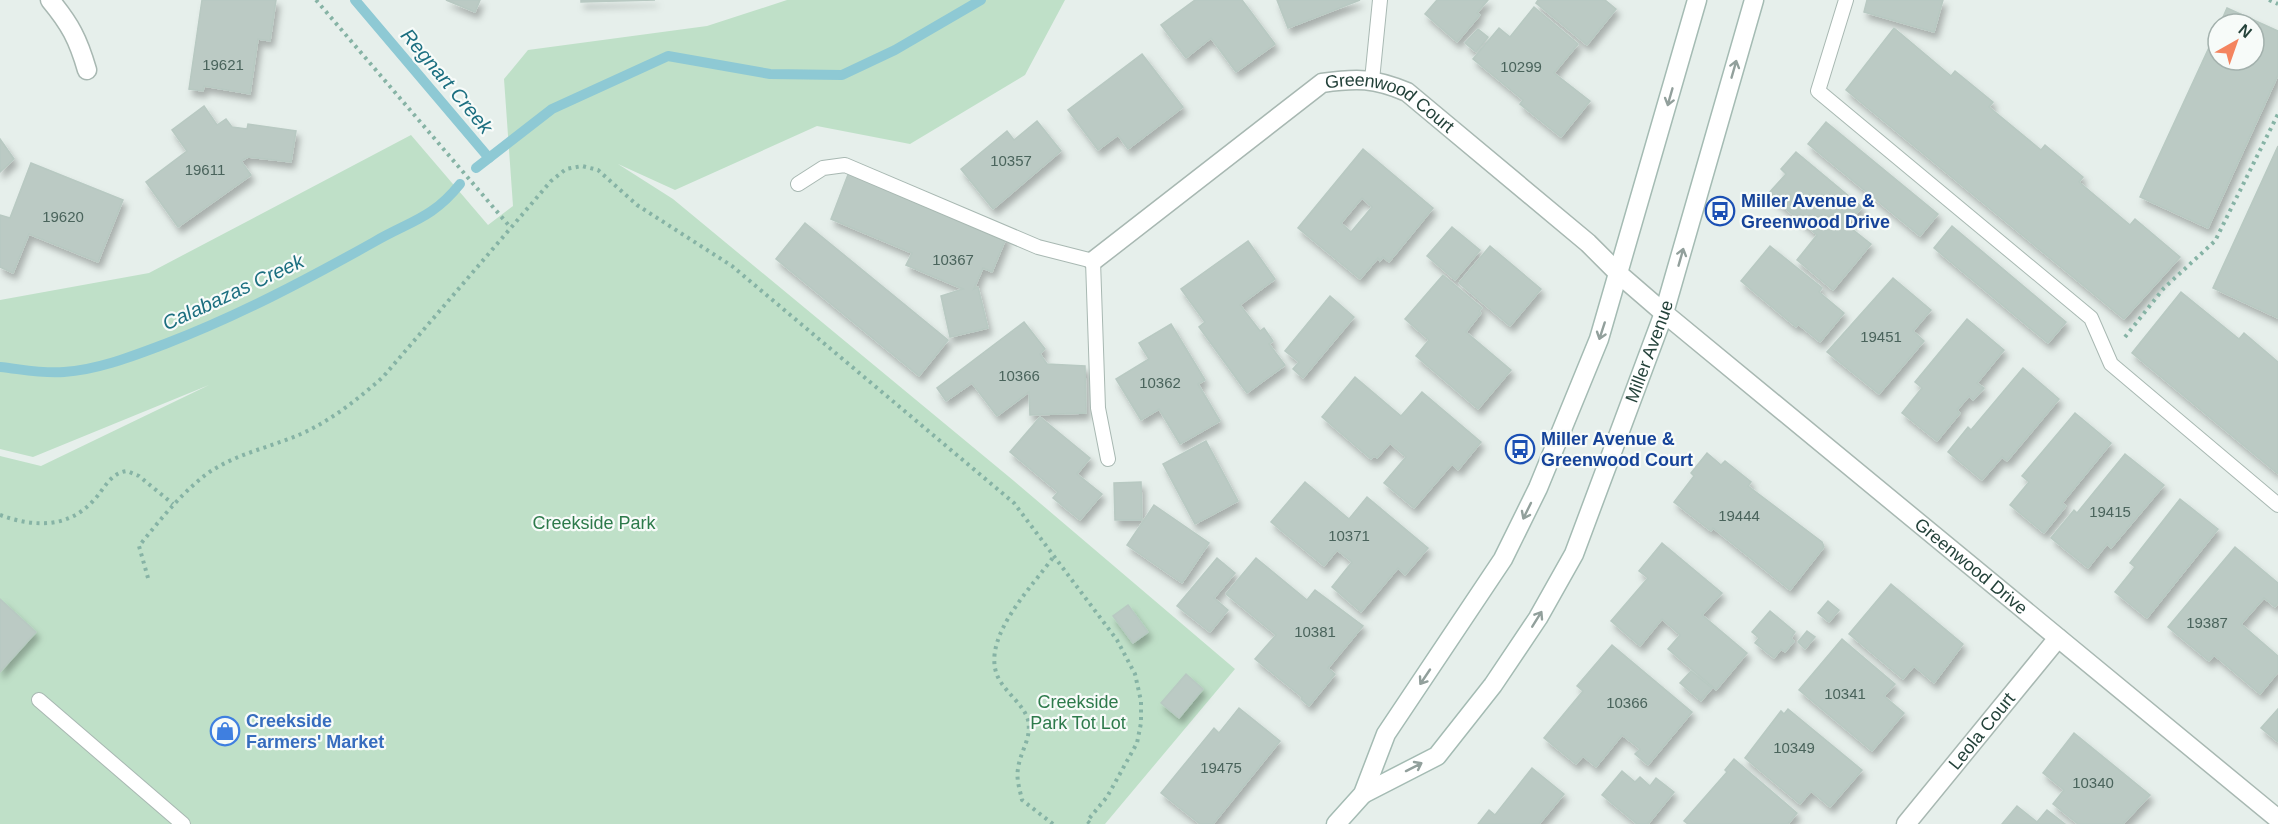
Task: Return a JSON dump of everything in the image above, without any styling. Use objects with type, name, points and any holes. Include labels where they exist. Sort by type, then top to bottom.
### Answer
[{"type":"street","points":[[50,0],[69,23],[79,40],[87,70]]},
{"type":"street","name":"Miller Avenue","points":[[1336,824],[1362,794],[1386,734],[1503,559],[1538,489],[1576,399],[1620,275],[1697,0]]},
{"type":"street","name":"Miller Avenue","points":[[1362,794],[1437,756],[1493,685],[1538,618],[1574,554],[1596,501],[1664,313],[1754,0]]},
{"type":"street","name":"Greenwood Court","points":[[1093,261],[1322,83],[1359,78],[1407,92],[1588,243],[1620,275],[1664,313]]},
{"type":"street","name":"Greenwood Drive","points":[[1664,313],[2278,819]]},
{"type":"street","name":"Leola Court","points":[[1906,824],[2058,638]]},
{"type":"lane","points":[[1372,80],[1380,0]]},
{"type":"lane","points":[[1846,0],[1818,91],[2091,318],[2111,364],[2278,505]]},
{"type":"lane","points":[[798,184],[823,168],[845,165],[1038,247],[1093,261],[1098,408],[1108,459]]},
{"type":"lane","points":[[39,700],[183,824]]},
{"type":"path","points":[[316,0],[511,228]]},
{"type":"path","points":[[2269,0],[2278,4]]},
{"type":"path","points":[[2111,364],[2125,336],[2164,288],[2215,241],[2278,114]]},
{"type":"path","points":[[148,578],[139,546],[173,504],[205,475],[230,460],[302,434],[359,399],[383,377],[551,181],[566,169],[582,166],[598,170],[637,205],[732,266],[1005,496],[1054,556],[1117,640],[1135,674],[1141,701],[1141,723],[1137,743],[1107,797],[1088,823]]},
{"type":"path","points":[[0,515],[20,522],[48,524],[66,520],[93,501],[111,477],[128,471],[139,476],[173,504]]},
{"type":"path","points":[[1053,824],[1022,800],[1017,767],[1029,735],[1028,719],[997,675],[994,656],[996,642],[1002,628],[1054,556]]},
{"type":"green space","name":"Creekside Park","points":[[787,0],[1065,0],[1025,75],[910,144],[817,126],[675,190],[618,164],[673,199],[1014,481],[1235,669],[1105,824],[0,824],[0,456],[41,466],[209,385],[33,457],[0,449],[0,300],[149,273],[411,135],[488,225],[513,206],[504,79],[528,50],[707,26]]},
{"type":"building","points":[[202,0],[276,0],[270,41],[258,39],[250,94],[204,86],[203,91],[189,89]]},
{"type":"building","points":[[446,0],[480,0],[475,12]]},
{"type":"building","points":[[581,0],[655,0],[581,2]]},
{"type":"building","points":[[1195,0],[1242,0],[1275,44],[1236,72],[1211,38],[1186,58],[1161,25]]},
{"type":"building","points":[[1277,0],[1360,0],[1288,28]]},
{"type":"building","points":[[1437,0],[1488,0],[1477,13],[1480,15],[1457,42],[1425,14]]},
{"type":"building","points":[[1538,0],[1605,0],[1616,9],[1587,45],[1536,3]]},
{"type":"building","points":[[1867,0],[1943,0],[1934,32],[1864,12]]},
{"type":"building","points":[[1534,7],[1578,44],[1554,73],[1590,101],[1561,137],[1520,104],[1523,100],[1473,59],[1499,28],[1510,37]]},
{"type":"building","points":[[2266,26],[2278,31],[2278,75],[2208,228],[2140,197],[2206,54],[2206,72],[2266,72]]},
{"type":"building","points":[[1894,28],[1951,76],[1955,71],[1993,102],[1989,107],[2041,150],[2045,145],[2083,177],[2079,182],[2130,225],[2135,219],[2180,257],[2124,319],[1846,90]]},
{"type":"building","points":[[1478,29],[1488,37],[1476,52],[1465,43]]},
{"type":"building","points":[[1142,54],[1183,107],[1128,149],[1118,135],[1098,150],[1068,110]]},
{"type":"building","points":[[204,106],[217,125],[226,119],[232,127],[247,129],[248,124],[296,131],[291,162],[248,157],[241,161],[251,175],[178,227],[146,182],[187,151],[172,130]]},
{"type":"building","points":[[1037,121],[1061,151],[993,209],[961,169],[1007,131],[1014,140]]},
{"type":"building","points":[[1826,122],[1938,214],[1920,236],[1808,144]]},
{"type":"building","points":[[0,139],[14,159],[0,172]]},
{"type":"building","points":[[2278,146],[2278,318],[2213,288]]},
{"type":"building","points":[[1363,149],[1433,208],[1389,262],[1383,257],[1380,261],[1378,258],[1360,279],[1298,228]],"holes":[[[1362,198],[1372,207],[1351,232],[1341,223]]]},
{"type":"building","points":[[1796,152],[1862,207],[1847,225],[1871,244],[1833,290],[1797,260],[1817,235],[1768,194],[1786,174],[1781,169]]},
{"type":"building","points":[[31,163],[123,200],[98,262],[29,234],[13,273],[0,267],[0,215],[10,218]]},
{"type":"building","points":[[849,172],[1007,236],[992,272],[983,268],[974,289],[978,287],[988,328],[950,337],[941,296],[963,289],[906,265],[912,253],[831,219]]},
{"type":"building","points":[[805,223],[948,340],[919,376],[776,259]]},
{"type":"building","points":[[1952,226],[2066,322],[2048,343],[1934,248]]},
{"type":"building","points":[[1452,227],[1480,250],[1455,280],[1427,256]]},
{"type":"building","points":[[1248,241],[1275,279],[1240,305],[1260,331],[1264,328],[1273,341],[1269,344],[1285,365],[1247,393],[1199,327],[1205,322],[1181,289]]},
{"type":"building","points":[[1490,246],[1541,289],[1510,326],[1459,283]]},
{"type":"building","points":[[1770,246],[1822,288],[1819,292],[1844,313],[1820,342],[1798,324],[1796,327],[1741,281]]},
{"type":"building","points":[[1443,275],[1482,308],[1479,311],[1481,313],[1466,332],[1511,370],[1478,409],[1416,356],[1429,340],[1405,319]]},
{"type":"building","points":[[1893,278],[1931,310],[1913,331],[1924,341],[1879,394],[1827,352]]},
{"type":"building","points":[[2181,292],[2239,339],[2244,333],[2278,362],[2278,474],[2132,353]]},
{"type":"building","points":[[1330,296],[1354,317],[1303,378],[1293,369],[1299,362],[1285,351]]},
{"type":"building","points":[[1967,319],[2004,350],[1977,383],[1984,388],[1973,400],[1969,396],[1957,410],[1960,413],[1937,441],[1902,413],[1922,388],[1915,382]]},
{"type":"building","points":[[1024,322],[1045,349],[1040,354],[1047,364],[1085,366],[1086,413],[1030,415],[1029,392],[997,416],[972,383],[946,401],[937,388]]},
{"type":"building","points":[[1171,324],[1205,380],[1198,384],[1220,421],[1180,444],[1159,409],[1141,420],[1116,379],[1149,359],[1139,343]]},
{"type":"building","points":[[2023,368],[2059,399],[2007,461],[2002,457],[1982,480],[1948,452],[1968,427],[1971,430]]},
{"type":"building","points":[[1355,377],[1401,416],[1422,392],[1481,442],[1458,470],[1452,464],[1414,508],[1384,483],[1406,457],[1390,443],[1377,458],[1374,456],[1371,459],[1322,417]]},
{"type":"building","points":[[2075,413],[2111,443],[2062,503],[2066,506],[2044,533],[2010,505],[2029,482],[2022,476]]},
{"type":"building","points":[[1040,417],[1090,458],[1077,474],[1102,494],[1080,520],[1053,498],[1058,492],[1010,452]]},
{"type":"building","points":[[1206,441],[1238,501],[1195,524],[1163,464]]},
{"type":"building","points":[[1707,453],[1721,465],[1725,461],[1751,482],[1748,486],[1822,542],[1824,547],[1790,590],[1713,528],[1711,531],[1674,502],[1694,476],[1691,473]]},
{"type":"building","points":[[2125,454],[2164,485],[2111,548],[2107,544],[2088,568],[2051,538],[2074,510],[2077,513]]},
{"type":"building","points":[[1141,482],[1142,520],[1115,520],[1114,483]]},
{"type":"building","points":[[1305,482],[1349,519],[1367,497],[1428,548],[1405,575],[1398,568],[1361,612],[1332,587],[1352,562],[1337,550],[1324,566],[1271,522]]},
{"type":"building","points":[[2180,499],[2218,529],[2147,618],[2115,592],[2135,567],[2130,563]]},
{"type":"building","points":[[1154,505],[1209,543],[1182,583],[1127,545]]},
{"type":"building","points":[[1662,543],[1722,593],[1702,615],[1747,653],[1716,690],[1668,649],[1680,635],[1662,619],[1640,646],[1611,621],[1648,578],[1639,571]]},
{"type":"building","points":[[2235,547],[2278,583],[2278,603],[2275,607],[2264,598],[2241,624],[2278,656],[2278,672],[2260,694],[2214,655],[2209,661],[2168,627]]},
{"type":"building","points":[[1217,558],[1235,573],[1214,598],[1228,610],[1210,632],[1177,606]]},
{"type":"building","points":[[1256,558],[1307,600],[1315,590],[1363,626],[1328,668],[1335,674],[1309,706],[1301,699],[1302,697],[1255,659],[1276,635],[1226,594]]},
{"type":"building","points":[[1891,584],[1963,644],[1934,683],[1914,666],[1903,679],[1849,634]]},
{"type":"building","points":[[0,599],[36,632],[0,672]]},
{"type":"building","points":[[1828,601],[1839,610],[1829,622],[1818,613]]},
{"type":"building","points":[[1128,605],[1148,632],[1133,643],[1113,616]]},
{"type":"building","points":[[1770,611],[1795,632],[1791,638],[1794,641],[1785,652],[1781,649],[1774,658],[1755,643],[1759,638],[1752,632]]},
{"type":"building","points":[[1807,631],[1815,637],[1805,649],[1798,642]]},
{"type":"building","points":[[1842,639],[1895,684],[1884,696],[1904,713],[1872,751],[1799,690]]},
{"type":"building","points":[[1612,645],[1692,712],[1648,765],[1635,754],[1640,749],[1622,735],[1596,767],[1583,756],[1576,764],[1544,738],[1583,691],[1577,686]]},
{"type":"building","points":[[1691,671],[1712,688],[1701,701],[1680,683]]},
{"type":"building","points":[[1186,674],[1203,689],[1179,718],[1161,703]]},
{"type":"building","points":[[1239,708],[1280,741],[1213,824],[1200,824],[1161,793],[1214,728],[1219,733]]},
{"type":"building","points":[[1788,709],[1862,770],[1830,807],[1811,791],[1800,804],[1745,758],[1781,711],[1784,714]]},
{"type":"building","points":[[2278,709],[2278,742],[2261,728]]},
{"type":"building","points":[[2074,733],[2150,795],[2123,824],[2078,824],[2053,804],[2064,790],[2043,773]]},
{"type":"building","points":[[1734,759],[1797,813],[1788,824],[1688,824],[1684,821],[1727,772],[1725,770]]},
{"type":"building","points":[[1532,768],[1564,794],[1539,824],[1478,824],[1489,810],[1495,815]]},
{"type":"building","points":[[1622,771],[1635,782],[1640,777],[1650,786],[1656,778],[1674,792],[1648,824],[1637,824],[1602,795]]},
{"type":"building","points":[[2017,806],[2037,822],[2047,810],[2065,824],[2002,824]]},
{"type":"waterway","name":"Regnart Creek","points":[[355,0],[489,158]]},
{"type":"waterway","name":"Calabazas Creek","points":[[476,168],[552,109],[668,56],[770,74],[842,75],[895,50],[981,0]]},
{"type":"waterway","name":"Calabazas Creek","points":[[0,367],[48,372],[77,371],[115,362],[165,344],[271,297],[420,218],[440,205],[460,184]]},
{"type":"place","name":"Miller Avenue & Greenwood Drive","points":[[1720,211]]},
{"type":"place","name":"Miller Avenue & Greenwood Court","points":[[1520,449]]},
{"type":"place","name":"Creekside Farmers' Market","points":[[225,731]]},
{"type":"park label","name":"Creekside Park Tot Lot","points":[[1078,712]]}]
